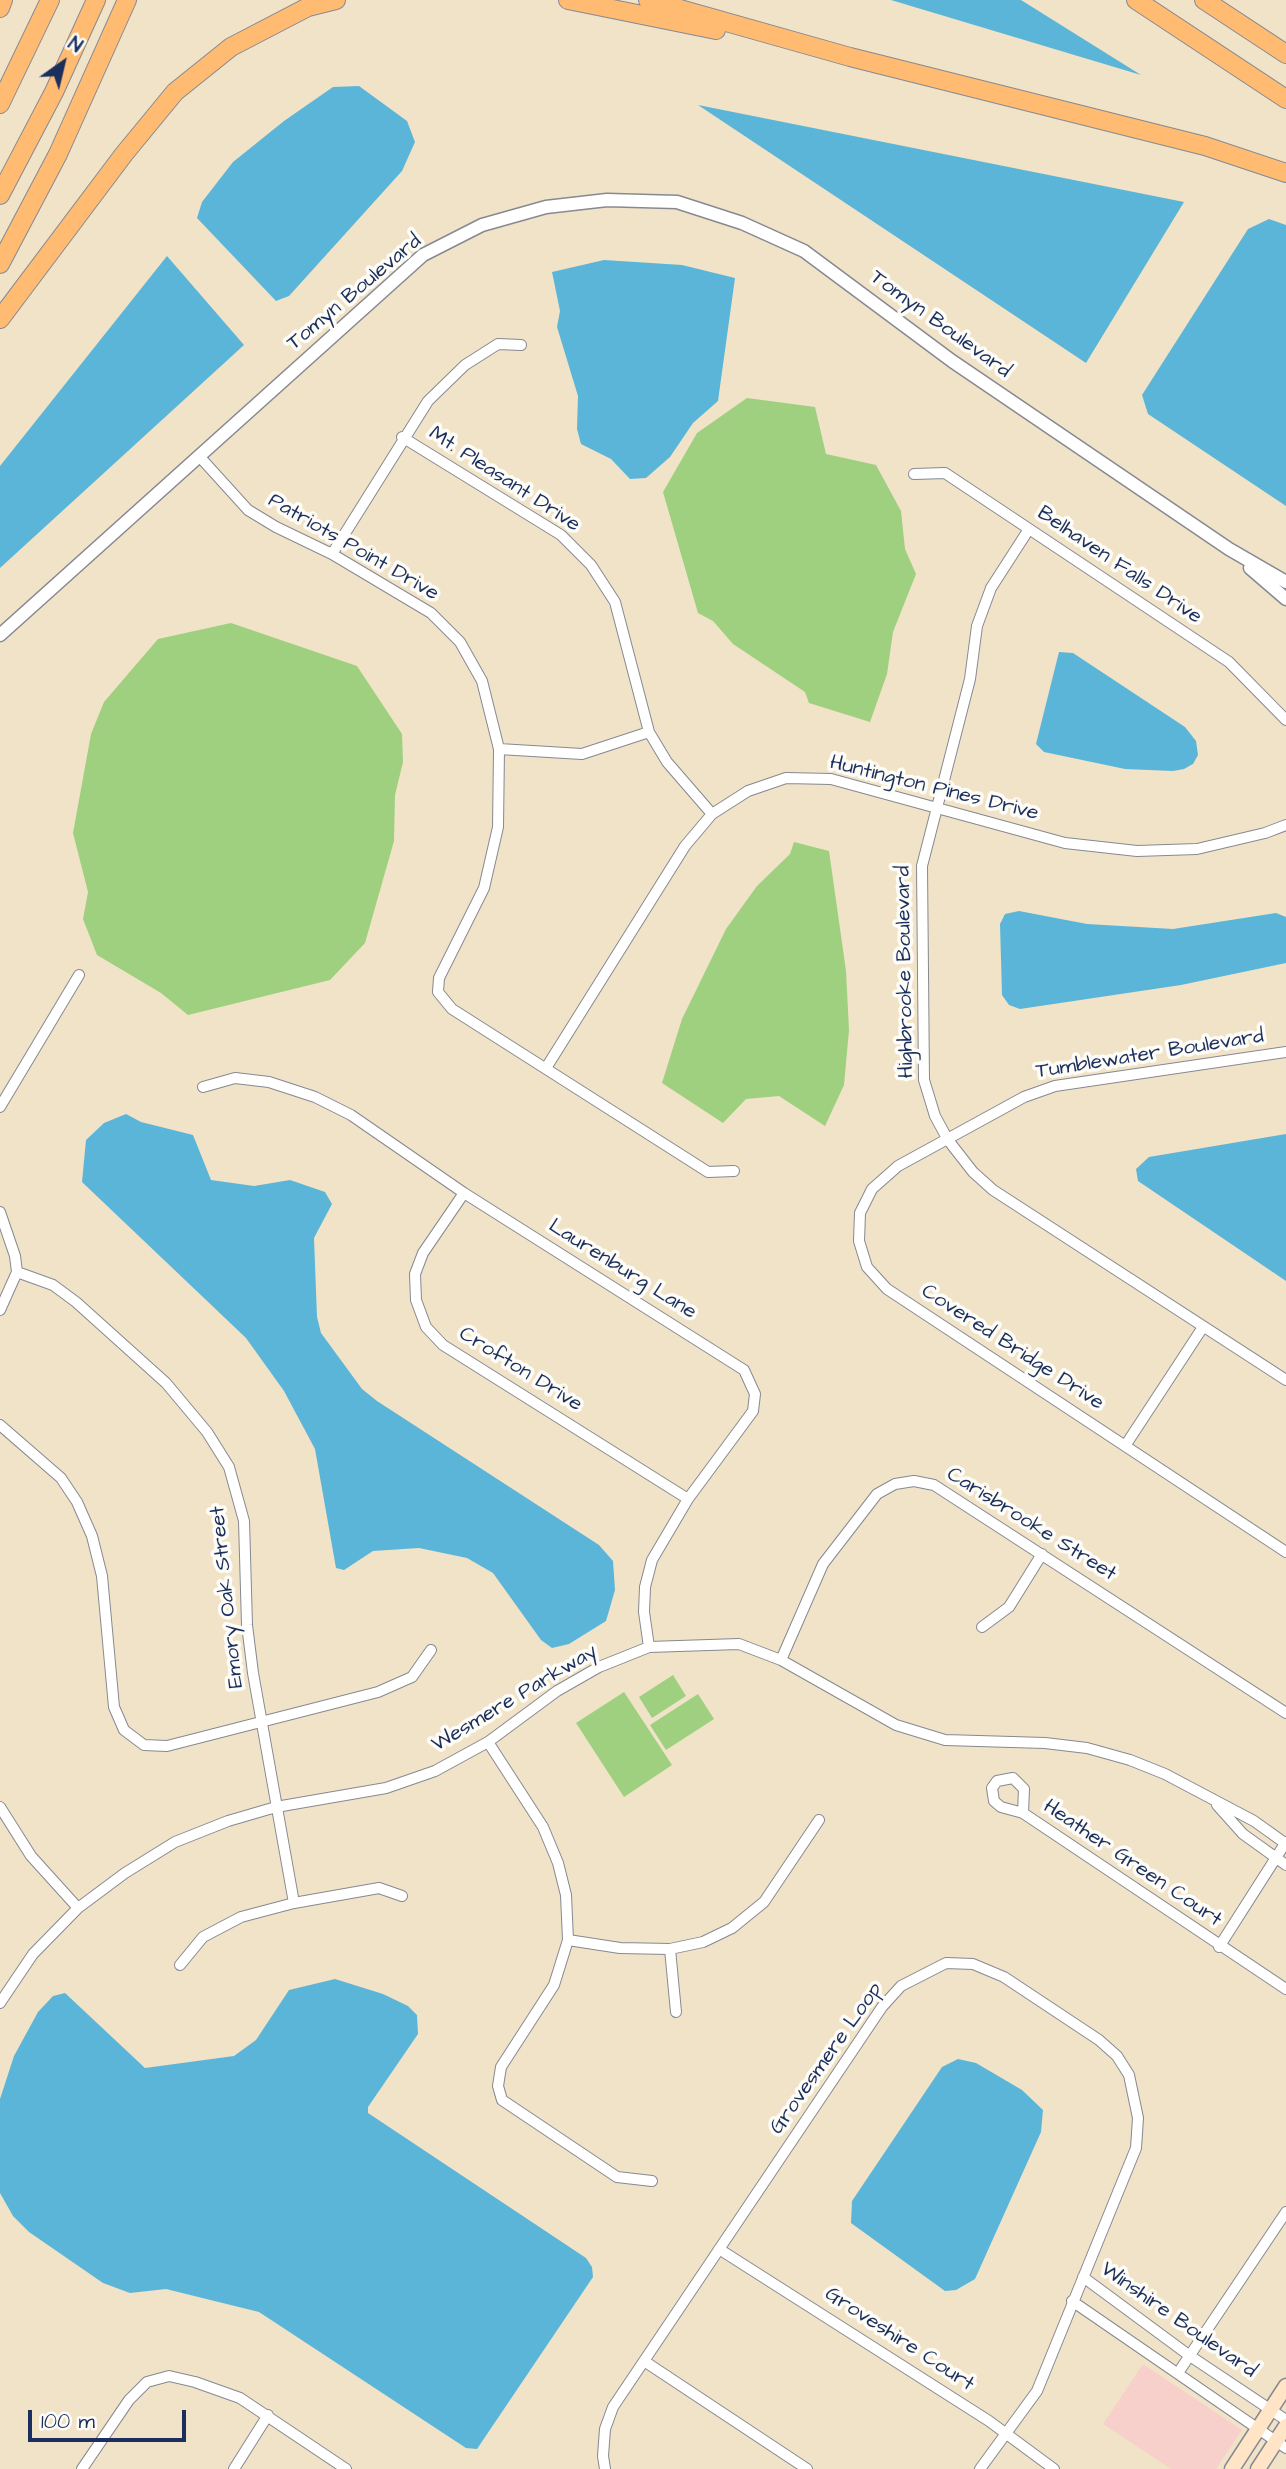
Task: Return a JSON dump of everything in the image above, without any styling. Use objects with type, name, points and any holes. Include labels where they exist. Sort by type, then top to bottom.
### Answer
[{"type":"highway","points":[[0,8],[3,0]]},
{"type":"highway","points":[[0,104],[50,0]]},
{"type":"highway","points":[[0,195],[54,92],[96,0]]},
{"type":"highway","points":[[0,264],[58,153],[127,0]]},
{"type":"highway","points":[[0,319],[124,154],[176,92],[231,47],[308,7],[336,0]]},
{"type":"highway","points":[[568,0],[850,57]]},
{"type":"highway","points":[[648,0],[850,57],[1205,146],[1286,173]]},
{"type":"highway","points":[[1136,0],[1286,99]]},
{"type":"highway","points":[[1204,0],[1286,54]]},
{"type":"main road","points":[[1232,2469],[1286,2386]]},
{"type":"main road","points":[[1258,2469],[1281,2444],[1286,2426]]},
{"type":"street","name":"Tomyn Boulevard","points":[[0,635],[423,255],[482,225],[547,207],[607,200],[677,202],[742,223],[804,251],[952,361],[1077,443],[1229,549],[1286,582]]},
{"type":"street","points":[[332,554],[402,437],[428,401],[465,365],[498,344],[521,345]]},
{"type":"street","name":"Mt. Pleasant Drive","points":[[402,437],[561,535],[591,565],[615,602],[649,732],[667,762],[712,814]]},
{"type":"street","name":"Patriots Point Drive","points":[[199,456],[248,510],[332,554],[431,613],[460,642],[482,681],[499,748],[499,827],[484,888],[439,978],[438,992],[452,1009],[546,1068]]},
{"type":"street","name":"Belhaven Falls Drive","points":[[914,474],[945,473],[1229,662],[1286,720]]},
{"type":"street","name":"Highbrooke Boulevard","points":[[1029,529],[990,588],[977,626],[970,679],[922,866],[924,1080],[935,1116],[948,1140],[973,1172],[993,1189],[1286,1380]]},
{"type":"street","name":"Tomyn Boulevard","points":[[1229,549],[1286,599]]},
{"type":"street","points":[[499,748],[582,754],[649,732]]},
{"type":"street","name":"Huntington Pines Drive","points":[[546,1068],[685,846],[712,814],[748,791],[786,778],[831,779],[1065,844],[1136,851],[1197,849],[1286,825]]},
{"type":"street","points":[[0,1107],[79,975]]},
{"type":"street","name":"Tumblewater Boulevard","points":[[948,1140],[1024,1097],[1055,1086],[1286,1052]]},
{"type":"street","points":[[546,1068],[708,1172],[734,1171]]},
{"type":"street","name":"Laurenburg Lane","points":[[203,1087],[235,1078],[270,1082],[315,1097],[351,1115],[464,1193],[744,1370],[755,1394],[752,1411],[688,1499],[652,1560],[645,1587],[649,1647]]},
{"type":"street","name":"Covered Bridge Drive","points":[[948,1140],[898,1166],[872,1189],[860,1213],[859,1241],[867,1267],[887,1289],[1286,1552]]},
{"type":"street","name":"Crofton Drive","points":[[464,1193],[423,1253],[415,1274],[416,1300],[426,1327],[443,1345],[688,1499]]},
{"type":"street","points":[[0,1212],[15,1256],[17,1272],[0,1310]]},
{"type":"street","name":"Emory Oak Street","points":[[17,1272],[53,1285],[76,1302],[166,1384],[207,1432],[229,1467],[244,1521],[247,1625],[294,1903]]},
{"type":"street","points":[[1125,1446],[1203,1326]]},
{"type":"street","points":[[0,1425],[61,1478],[77,1502],[92,1536],[102,1576],[114,1707],[124,1730],[144,1745],[167,1746],[378,1692],[412,1677],[431,1650]]},
{"type":"street","name":"Carisbrooke Street","points":[[781,1660],[823,1564],[877,1494],[895,1484],[914,1481],[934,1485],[1286,1713]]},
{"type":"street","points":[[982,1627],[1009,1607],[1042,1554]]},
{"type":"street","name":"Wesmere Parkway","points":[[0,2003],[33,1954],[78,1908],[125,1873],[175,1842],[228,1821],[276,1807],[386,1788],[435,1771],[488,1742],[557,1691],[599,1667],[649,1647],[739,1644],[781,1660],[896,1725],[945,1740],[1045,1743],[1087,1748],[1130,1760],[1166,1774],[1254,1821],[1286,1843]]},
{"type":"street","points":[[488,1742],[543,1828],[558,1863],[566,1895],[568,1940],[554,1985],[501,2067],[498,2086],[502,2099],[617,2177],[652,2181]]},
{"type":"street","name":"Wesmere Parkway","points":[[1215,1802],[1243,1834],[1286,1865]]},
{"type":"street","points":[[0,1807],[31,1856],[78,1908]]},
{"type":"street","name":"Heather Green Court","points":[[1023,1813],[1219,1947],[1286,1989]]},
{"type":"street","points":[[568,1940],[620,1948],[670,1949],[703,1942],[732,1928],[764,1902],[819,1820]]},
{"type":"street","points":[[1219,1947],[1286,1843]]},
{"type":"street","points":[[180,1965],[203,1937],[241,1917],[294,1903],[379,1888],[402,1896]]},
{"type":"street","points":[[670,1949],[677,2012]]},
{"type":"street","name":"Grovesmere Loop","points":[[605,2469],[606,2430],[613,2407],[719,2249],[892,1997],[924,1972],[946,1963],[973,1964],[1004,1977],[1099,2039],[1117,2056],[1135,2092],[1138,2118],[1136,2148],[1037,2390],[980,2469]]},
{"type":"street","points":[[1178,2373],[1286,2212]]},
{"type":"street","name":"Groveshire Court","points":[[719,2249],[989,2421],[1054,2469]]},
{"type":"street","name":"Winshire Boulevard","points":[[1083,2277],[1190,2356],[1286,2420]]},
{"type":"street","name":"Winshire Boulevard","points":[[1072,2301],[1281,2444]]},
{"type":"street","points":[[644,2361],[807,2469]]},
{"type":"street","points":[[82,2469],[129,2400],[147,2382],[169,2376],[240,2398],[346,2469]]},
{"type":"street","points":[[234,2469],[268,2415]]},
{"type":"shaded area","points":[[1143,2364],[1242,2430],[1216,2469],[1171,2469],[1103,2424]]},
{"type":"green space","points":[[747,398],[815,407],[826,454],[876,465],[901,511],[905,549],[916,574],[893,632],[887,674],[870,722],[809,703],[805,692],[733,644],[713,621],[698,613],[663,492],[697,433]]},
{"type":"green space","points":[[231,623],[357,666],[402,734],[403,762],[395,795],[394,841],[365,943],[330,980],[188,1015],[161,993],[97,955],[83,919],[88,892],[73,833],[91,734],[104,702],[158,639]]},
{"type":"green space","points":[[794,842],[829,851],[846,971],[849,1030],[844,1085],[825,1126],[779,1096],[746,1099],[723,1123],[662,1083],[682,1019],[726,929],[757,886],[790,854]]},
{"type":"green space","points":[[673,1675],[686,1696],[652,1718],[639,1697]]},
{"type":"green space","points":[[624,1692],[672,1765],[624,1797],[576,1723]]},
{"type":"green space","points":[[698,1694],[714,1719],[666,1750],[650,1725]]},
{"type":"water","points":[[891,0],[1021,0],[1141,75]]},
{"type":"water","points":[[359,86],[407,121],[415,142],[402,171],[289,296],[276,301],[197,218],[202,202],[233,162],[284,121],[333,87]]},
{"type":"water","points":[[698,105],[1184,202],[1086,363]]},
{"type":"water","points":[[1269,219],[1286,225],[1286,506],[1148,414],[1142,395],[1248,229]]},
{"type":"water","points":[[167,256],[244,345],[0,568],[0,466]]},
{"type":"water","points":[[604,260],[682,265],[735,278],[718,401],[693,423],[670,457],[646,478],[630,479],[611,459],[581,444],[577,429],[578,396],[557,327],[560,311],[552,272]]},
{"type":"water","points":[[1059,652],[1073,653],[1185,727],[1196,741],[1198,755],[1193,764],[1173,771],[1125,769],[1044,752],[1036,744]]},
{"type":"water","points":[[1019,911],[1087,924],[1173,929],[1276,913],[1286,917],[1286,963],[1181,985],[1020,1009],[1009,1005],[1002,995],[1000,924],[1005,914]]},
{"type":"water","points":[[126,1114],[141,1122],[193,1135],[211,1180],[254,1186],[290,1180],[325,1192],[332,1204],[314,1238],[317,1317],[321,1333],[362,1389],[377,1401],[599,1545],[613,1561],[615,1590],[606,1621],[569,1644],[552,1648],[541,1640],[493,1573],[467,1558],[419,1548],[373,1551],[344,1570],[336,1568],[315,1449],[284,1391],[246,1338],[82,1182],[86,1140],[104,1123]]},
{"type":"water","points":[[1286,1134],[1286,1281],[1138,1181],[1136,1169],[1149,1157]]},
{"type":"water","points":[[335,1979],[383,1994],[408,2006],[417,2015],[418,2034],[368,2107],[368,2113],[586,2258],[592,2267],[593,2277],[477,2449],[466,2448],[259,2312],[166,2289],[130,2293],[103,2283],[29,2232],[13,2216],[0,2193],[0,2099],[14,2056],[38,2012],[53,1996],[65,1993],[145,2068],[234,2056],[256,2040],[289,1990]]},
{"type":"water","points":[[958,2059],[976,2063],[1022,2090],[1043,2110],[1041,2132],[975,2279],[956,2290],[945,2291],[851,2223],[852,2201],[942,2067]]}]
